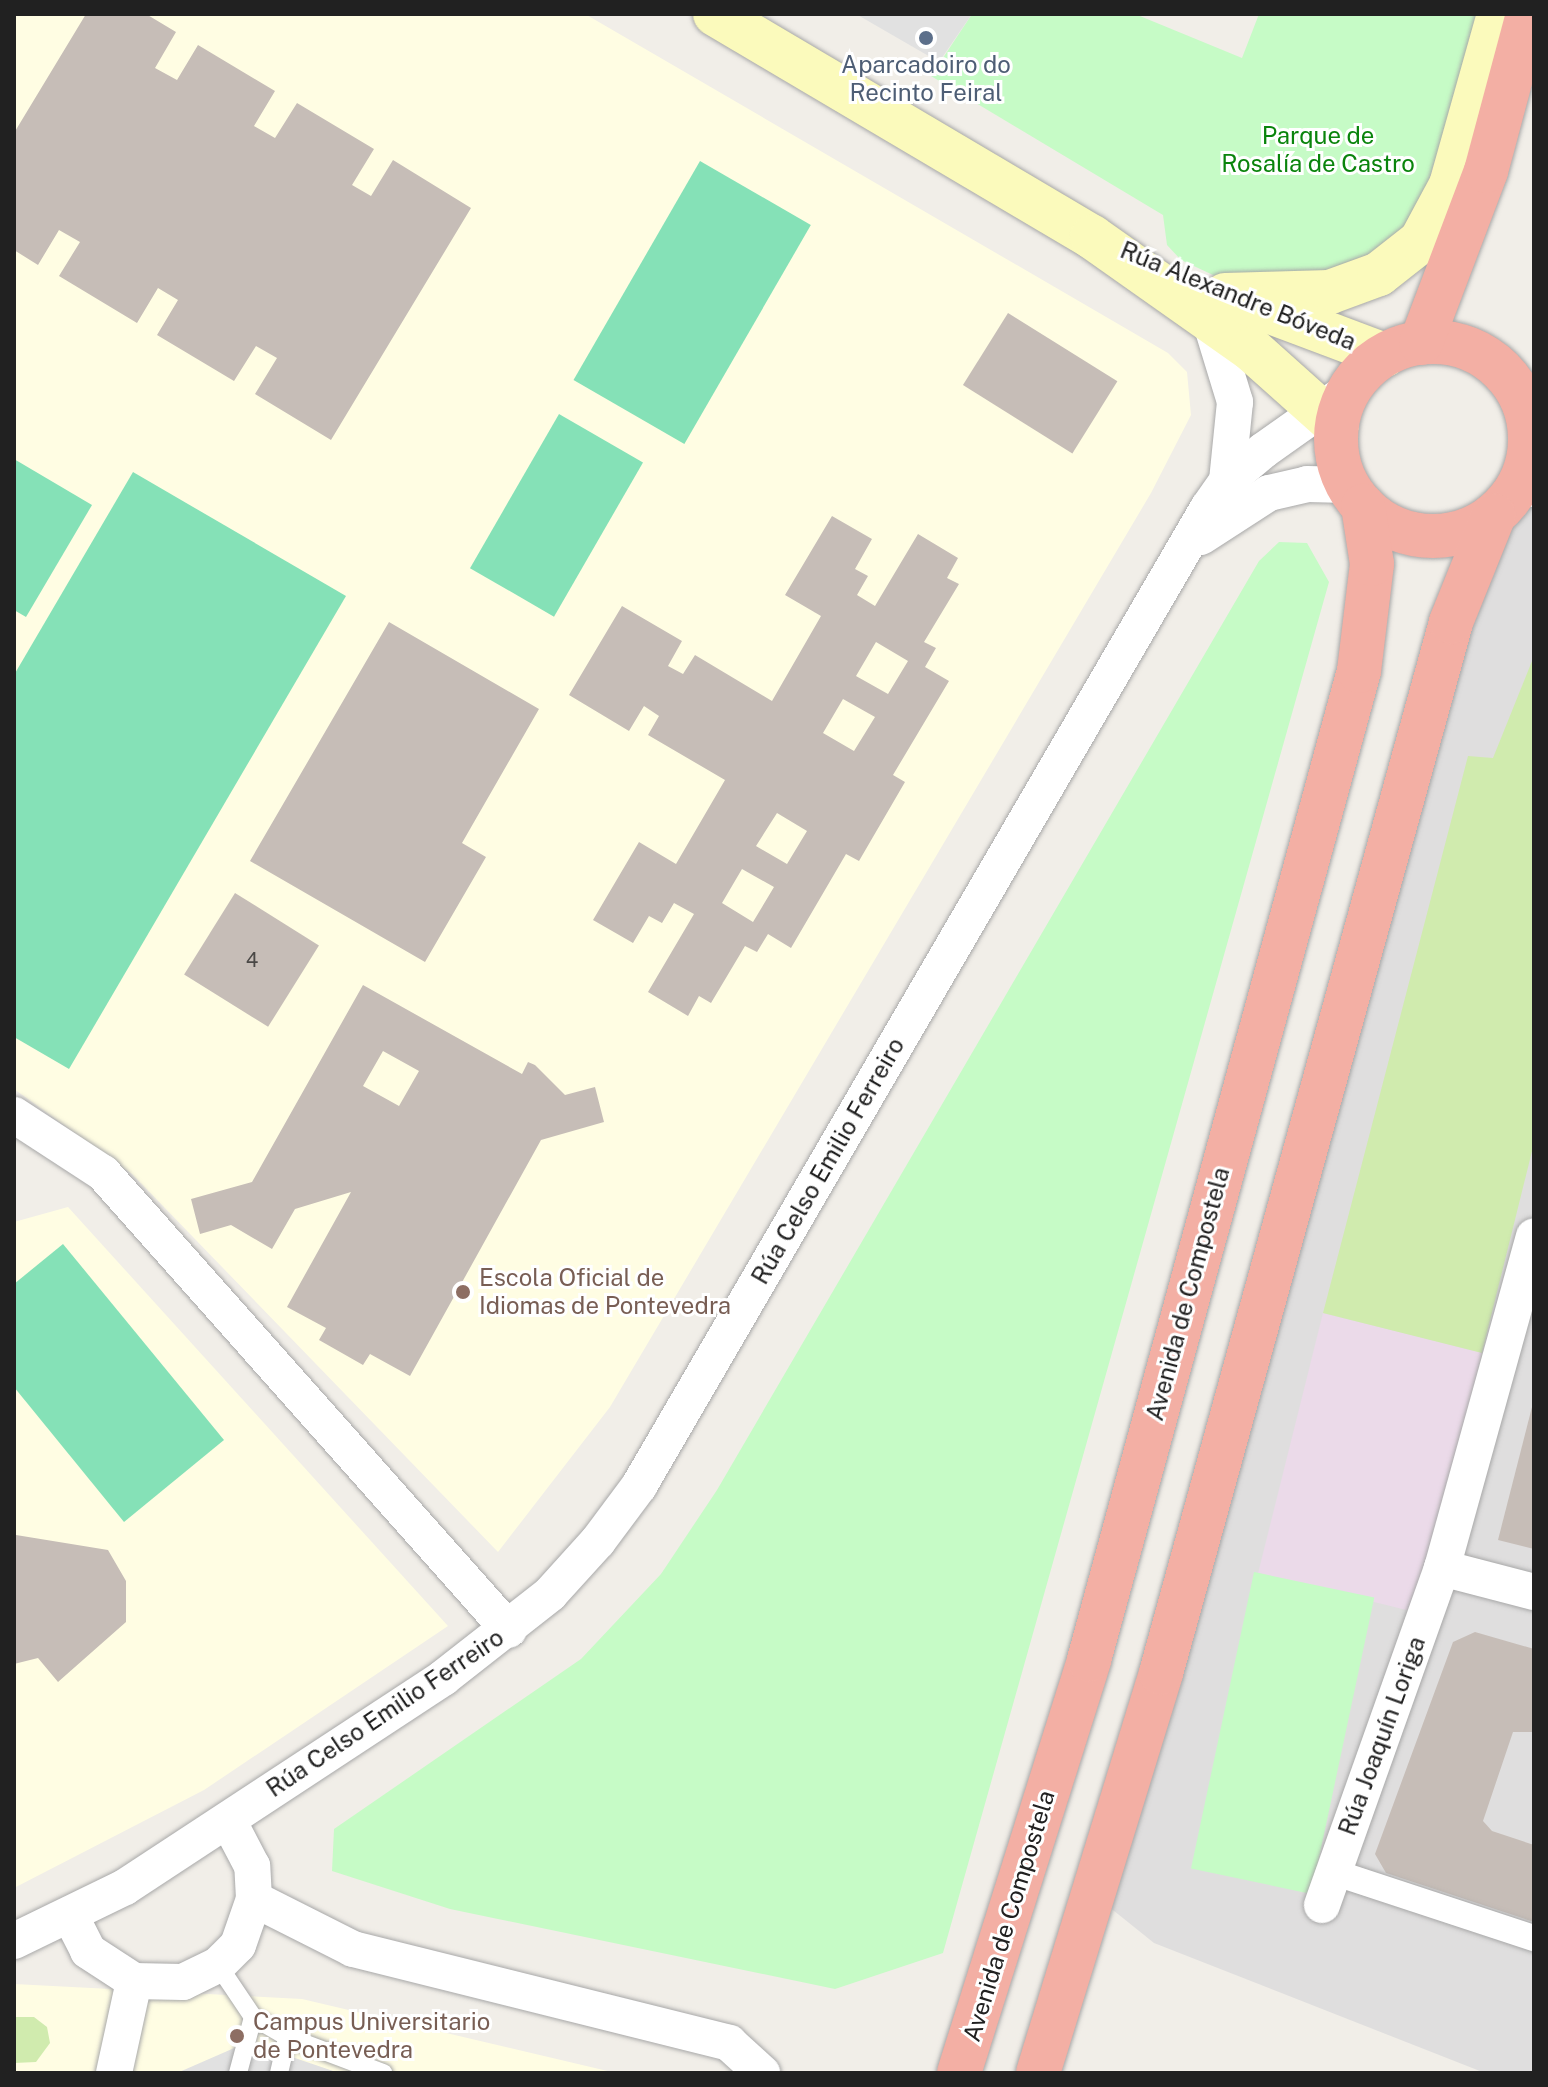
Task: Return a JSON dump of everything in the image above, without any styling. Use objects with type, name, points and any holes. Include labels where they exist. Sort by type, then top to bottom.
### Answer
[{"type":"highway","points":[[1516,495],[1470,529],[1413,534],[1355,495],[1336,408],[1403,349],[1486,171],[1528,14]]},
{"type":"highway","points":[[1403,349],[1450,343],[1501,368],[1529,419]]},
{"type":"highway","points":[[1038,2073],[1161,1673],[1451,622],[1516,495],[1530,451],[1534,356]]},
{"type":"highway","name":"Avenida de Compostela","points":[[959,2073],[1089,1660],[1359,671],[1372,564],[1355,495]]},
{"type":"main road","name":"Rúa Alexandre Bóveda","points":[[715,14],[760,25],[1092,237],[1217,307],[1336,408]]},
{"type":"main road","points":[[1217,307],[1330,292],[1379,274],[1421,241],[1451,185],[1499,14]]},
{"type":"main road","name":"Rúa Alexandre Bóveda","points":[[1217,307],[1403,349]]},
{"type":"street","points":[[1217,307],[1235,402],[1227,481]]},
{"type":"street","points":[[1227,481],[1336,408]]},
{"type":"street","name":"Rúa Celso Emilio Ferreiro","points":[[14,1941],[71,1917],[228,1820],[509,1630],[598,1541],[639,1486],[1227,481]]},
{"type":"street","points":[[1193,543],[1269,493],[1355,495]]},
{"type":"street","points":[[14,1115],[103,1173],[509,1630]]},
{"type":"street","name":"Rúa Joaquín Loriga","points":[[1328,1888],[1442,1568],[1534,1237]]},
{"type":"street","points":[[1442,1568],[1534,1592]]},
{"type":"street","points":[[71,1917],[88,1951],[134,1981],[183,1982],[218,1965],[238,1945],[254,1899],[252,1866],[228,1820]]},
{"type":"street","points":[[1328,1888],[1534,1938]]},
{"type":"street","points":[[254,1899],[353,1949],[729,2043],[762,2073]]},
{"type":"street","points":[[114,2073],[134,1981]]},
{"type":"lane","points":[[218,1965],[253,2017],[287,2037],[383,2073]]},
{"type":"lane","points":[[238,2073],[253,2017]]},
{"type":"lane","points":[[279,2073],[287,2037]]},
{"type":"shaded area","points":[[14,14],[585,14],[1168,353],[1187,372],[1191,415],[1151,493],[610,1407],[498,1552],[132,1174],[14,1089]]},
{"type":"shaded area","name":"Aparcadoiro do Recinto Feiral","points":[[856,14],[972,14],[939,62]]},
{"type":"shaded area","points":[[1534,394],[1534,2073],[1485,2073],[1154,1943],[1093,1894]]},
{"type":"shaded area","points":[[68,1207],[448,1626],[204,1790],[14,1888],[14,1222]]},
{"type":"shaded area","points":[[1323,1313],[1482,1353],[1417,1613],[1258,1573]]},
{"type":"shaded area","name":"Campus Universitario de Pontevedra","points":[[14,1984],[302,1999],[616,2073],[14,2073]]},
{"type":"shaded area","points":[[248,2042],[336,2072],[177,2073]]},
{"type":"green space","name":"Parque de Rosalía de Castro","points":[[972,14],[1135,14],[1242,58],[1259,14],[1480,14],[1417,219],[1393,243],[1334,271],[1271,279],[1213,275],[1181,260],[1167,245],[1163,215],[931,76]]},
{"type":"green space","points":[[700,161],[811,225],[684,444],[574,380]]},
{"type":"green space","points":[[559,414],[643,462],[554,617],[470,568]]},
{"type":"green space","points":[[14,459],[92,505],[26,617],[14,610]]},
{"type":"green space","points":[[133,472],[346,596],[69,1069],[14,1037],[14,675]]},
{"type":"green space","points":[[1279,542],[1307,543],[1329,582],[943,1953],[835,1989],[450,1909],[332,1871],[334,1829],[581,1659],[661,1574],[717,1490],[1259,561]]},
{"type":"green space","points":[[1534,656],[1534,1143],[1482,1353],[1323,1313],[1468,756],[1493,758]]},
{"type":"green space","points":[[63,1244],[224,1440],[124,1522],[14,1387],[14,1284]]},
{"type":"green space","points":[[1254,1572],[1374,1598],[1311,1894],[1191,1868]]},
{"type":"green space","points":[[14,2017],[34,2017],[47,2027],[50,2043],[36,2062],[14,2063]]},
{"type":"building","points":[[86,14],[146,14],[176,32],[155,68],[177,80],[198,45],[275,91],[254,126],[275,138],[297,103],[374,149],[352,185],[371,196],[393,160],[471,208],[331,440],[255,394],[277,358],[256,346],[234,381],[157,335],[178,300],[158,288],[137,323],[59,276],[80,242],[59,230],[38,265],[14,250],[14,133]]},
{"type":"building","points":[[1008,313],[1117,381],[1072,453],[963,385]]},
{"type":"building","points":[[832,516],[872,539],[855,569],[868,576],[857,595],[875,606],[918,534],[958,558],[947,578],[959,584],[924,642],[936,648],[925,667],[949,681],[893,775],[905,782],[859,861],[846,854],[791,948],[768,934],[757,952],[745,946],[711,1003],[699,996],[688,1016],[648,992],[694,914],[674,903],[662,923],[649,916],[633,943],[593,920],[639,842],[676,864],[725,780],[648,735],[659,716],[644,706],[629,731],[569,695],[622,606],[682,641],[668,666],[683,674],[695,655],[772,701],[821,616],[785,595]],"holes":[[[876,642],[908,661],[888,694],[856,676]],[[843,699],[875,717],[854,751],[823,733]],[[777,813],[807,831],[787,864],[756,846]],[[742,869],[774,887],[753,922],[722,903]]]},
{"type":"building","points":[[389,622],[539,709],[462,843],[486,857],[425,962],[250,861]]},
{"type":"building","points":[[235,893],[319,945],[268,1027],[184,974]]},
{"type":"building","points":[[363,985],[522,1074],[528,1062],[535,1065],[565,1095],[595,1087],[604,1122],[541,1140],[410,1376],[370,1354],[363,1365],[319,1340],[326,1328],[287,1307],[351,1192],[295,1209],[272,1249],[231,1225],[200,1234],[191,1199],[252,1182]],"holes":[[[383,1051],[419,1071],[399,1106],[363,1086]]]},
{"type":"building","points":[[1534,1403],[1534,1549],[1498,1540]]},
{"type":"building","points":[[16,1535],[108,1550],[126,1581],[126,1622],[58,1682],[38,1658],[14,1664]]},
{"type":"building","points":[[1475,1632],[1534,1649],[1534,1732],[1513,1732],[1483,1821],[1492,1831],[1534,1845],[1534,1922],[1386,1873],[1375,1854],[1453,1642]]},
{"type":"place","name":"Aparcadoiro do Recinto Feiral","points":[[926,38]]},
{"type":"place","name":"Escola Oficial de Idiomas de Pontevedra","points":[[463,1292]]},
{"type":"place","name":"Campus Universitario de Pontevedra","points":[[237,2036]]}]
